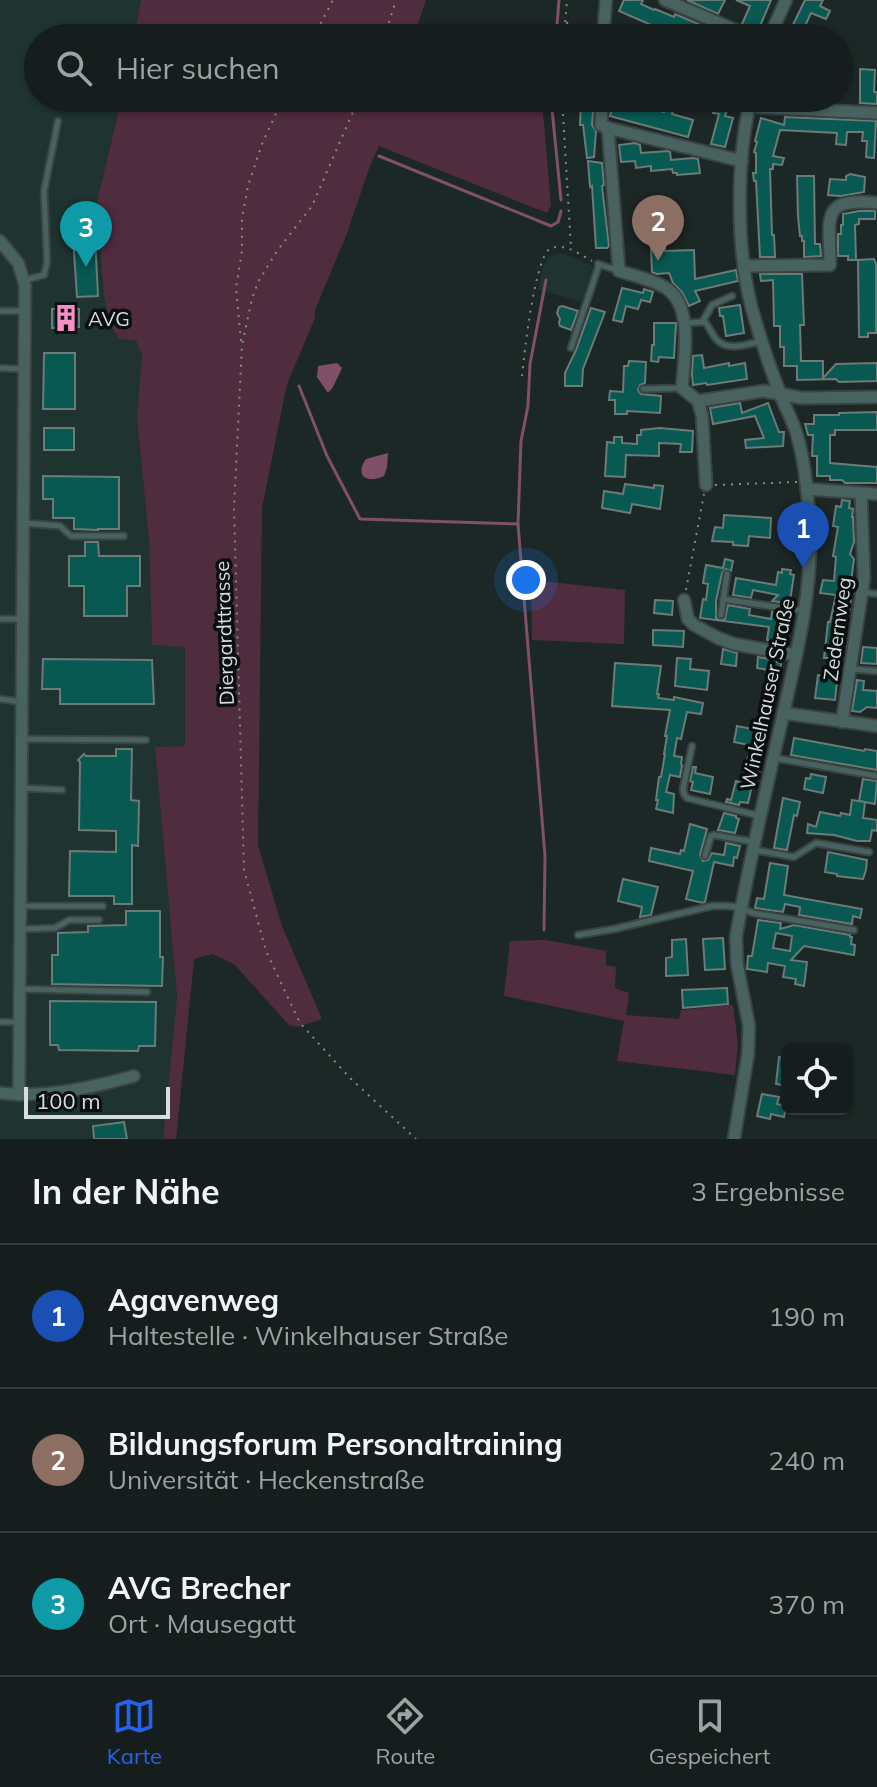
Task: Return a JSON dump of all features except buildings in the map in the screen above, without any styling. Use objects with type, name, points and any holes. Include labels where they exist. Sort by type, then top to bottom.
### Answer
[{"type":"street","points":[[604,24],[606,0]]},
{"type":"street","points":[[665,0],[721,24]]},
{"type":"street","points":[[775,24],[786,0]]},
{"type":"street","points":[[601,112],[601,125],[608,128],[742,161]]},
{"type":"street","name":"Winkelhauser Straße","points":[[734,1139],[748,1054],[749,1026],[737,964],[736,937],[796,655],[804,611],[810,539],[806,485],[796,433],[762,341],[745,266],[740,195],[745,112]]},
{"type":"street","points":[[853,112],[877,113]]},
{"type":"street","points":[[608,128],[619,271],[656,282],[669,290],[679,302],[685,323],[682,388],[698,401],[702,415],[706,485]]},
{"type":"street","points":[[745,266],[830,265],[830,218],[835,208],[853,200],[877,203]]},
{"type":"street","points":[[0,241],[18,263],[25,285],[19,1095]]},
{"type":"street","points":[[698,401],[764,391],[802,398],[877,397]]},
{"type":"street","points":[[806,485],[877,494]]},
{"type":"street","name":"Zedernweg","points":[[842,722],[864,579],[861,493]]},
{"type":"street","points":[[684,600],[688,619],[718,638],[734,644],[796,655]]},
{"type":"street","points":[[783,713],[877,726]]},
{"type":"street","points":[[0,1093],[19,1095],[72,1091],[134,1076]]},
{"type":"lane","points":[[24,280],[44,275],[47,262],[44,191],[58,121]]},
{"type":"lane","points":[[571,348],[598,264],[619,271]]},
{"type":"lane","points":[[703,321],[712,305],[732,296]]},
{"type":"lane","points":[[0,311],[25,311]]},
{"type":"lane","points":[[703,321],[723,345],[762,341]]},
{"type":"lane","points":[[685,323],[703,321]]},
{"type":"lane","points":[[0,368],[25,369]]},
{"type":"lane","points":[[643,389],[682,388]]},
{"type":"lane","points":[[24,523],[60,526],[71,536],[124,536]]},
{"type":"lane","points":[[721,615],[727,574]]},
{"type":"lane","points":[[862,592],[877,594]]},
{"type":"lane","points":[[723,599],[804,611]]},
{"type":"lane","points":[[0,619],[23,619]]},
{"type":"lane","points":[[850,669],[877,671]]},
{"type":"lane","points":[[0,699],[22,702]]},
{"type":"lane","points":[[22,739],[146,740]]},
{"type":"lane","points":[[692,746],[683,789],[687,798],[761,816]]},
{"type":"lane","points":[[774,758],[877,776]]},
{"type":"lane","points":[[22,788],[62,790]]},
{"type":"lane","points":[[705,856],[714,835],[794,857],[816,843],[869,852]]},
{"type":"lane","points":[[578,935],[727,905],[753,913],[854,930]]},
{"type":"lane","points":[[21,906],[103,906]]},
{"type":"lane","points":[[21,929],[55,928],[69,920],[99,920]]},
{"type":"lane","points":[[20,989],[147,992]]},
{"type":"lane","points":[[0,1022],[20,1022]]},
{"type":"path","points":[[320,24],[333,0]]},
{"type":"path","points":[[388,24],[396,0]]},
{"type":"path","points":[[565,24],[567,0]]},
{"type":"path","points":[[566,17],[567,24]]},
{"type":"path","points":[[242,345],[236,288],[242,251],[242,218],[248,186],[277,112]]},
{"type":"path","name":"Diergardttrasse","points":[[353,112],[312,206],[277,251],[258,282],[242,345],[234,508],[244,870],[266,951],[300,1023],[350,1078],[416,1139]]},
{"type":"path","points":[[563,112],[571,250]]},
{"type":"path","points":[[522,376],[524,346],[543,254],[549,248],[571,250],[598,264]]},
{"type":"path","points":[[684,600],[706,485],[806,485]]},
{"type":"shaded area","points":[[0,0],[141,0],[137,24],[24,24],[24,112],[119,112],[97,201],[110,325],[119,339],[136,341],[142,355],[137,418],[149,540],[152,645],[185,646],[185,746],[155,747],[177,997],[163,1139],[0,1139]]},
{"type":"shaded area","points":[[141,0],[426,0],[418,24],[137,24]]},
{"type":"shaded area","points":[[119,112],[543,112],[551,205],[547,213],[379,146],[287,384],[262,508],[258,845],[282,926],[322,1019],[298,1027],[289,1025],[234,964],[212,954],[194,959],[176,1139],[163,1139],[177,997],[155,747],[185,746],[185,647],[152,645],[149,540],[137,418],[142,355],[136,341],[119,339],[110,325],[104,296],[97,201]]},
{"type":"shaded area","points":[[560,253],[593,266],[581,302],[538,289],[548,257]]},
{"type":"shaded area","points":[[337,363],[342,368],[328,393],[317,377],[318,366]]},
{"type":"shaded area","points":[[388,453],[384,476],[364,477],[361,470],[366,459]]},
{"type":"shaded area","points":[[531,580],[625,590],[624,644],[532,640]]},
{"type":"shaded area","points":[[546,940],[606,951],[606,965],[616,967],[615,988],[629,993],[626,1015],[679,1019],[681,1010],[733,1005],[738,1044],[735,1075],[617,1061],[624,1021],[504,996],[510,941]]},
{"type":"waterway","points":[[557,24],[559,0]]},
{"type":"waterway","points":[[552,112],[561,200]]},
{"type":"waterway","points":[[379,156],[551,226],[558,222],[561,211]]},
{"type":"waterway","points":[[544,930],[545,856],[518,524],[521,441],[528,406],[530,364],[546,280]]},
{"type":"waterway","points":[[299,386],[327,456],[360,519],[518,524]]},
{"type":"place","name":"Bildungsforum Personaltraining","points":[[658,261]]},
{"type":"place","name":"AVG Brecher","points":[[86,267]]},
{"type":"place","name":"AVG","points":[[66,318]]},
{"type":"place","name":"Agavenweg","points":[[803,568]]}]
